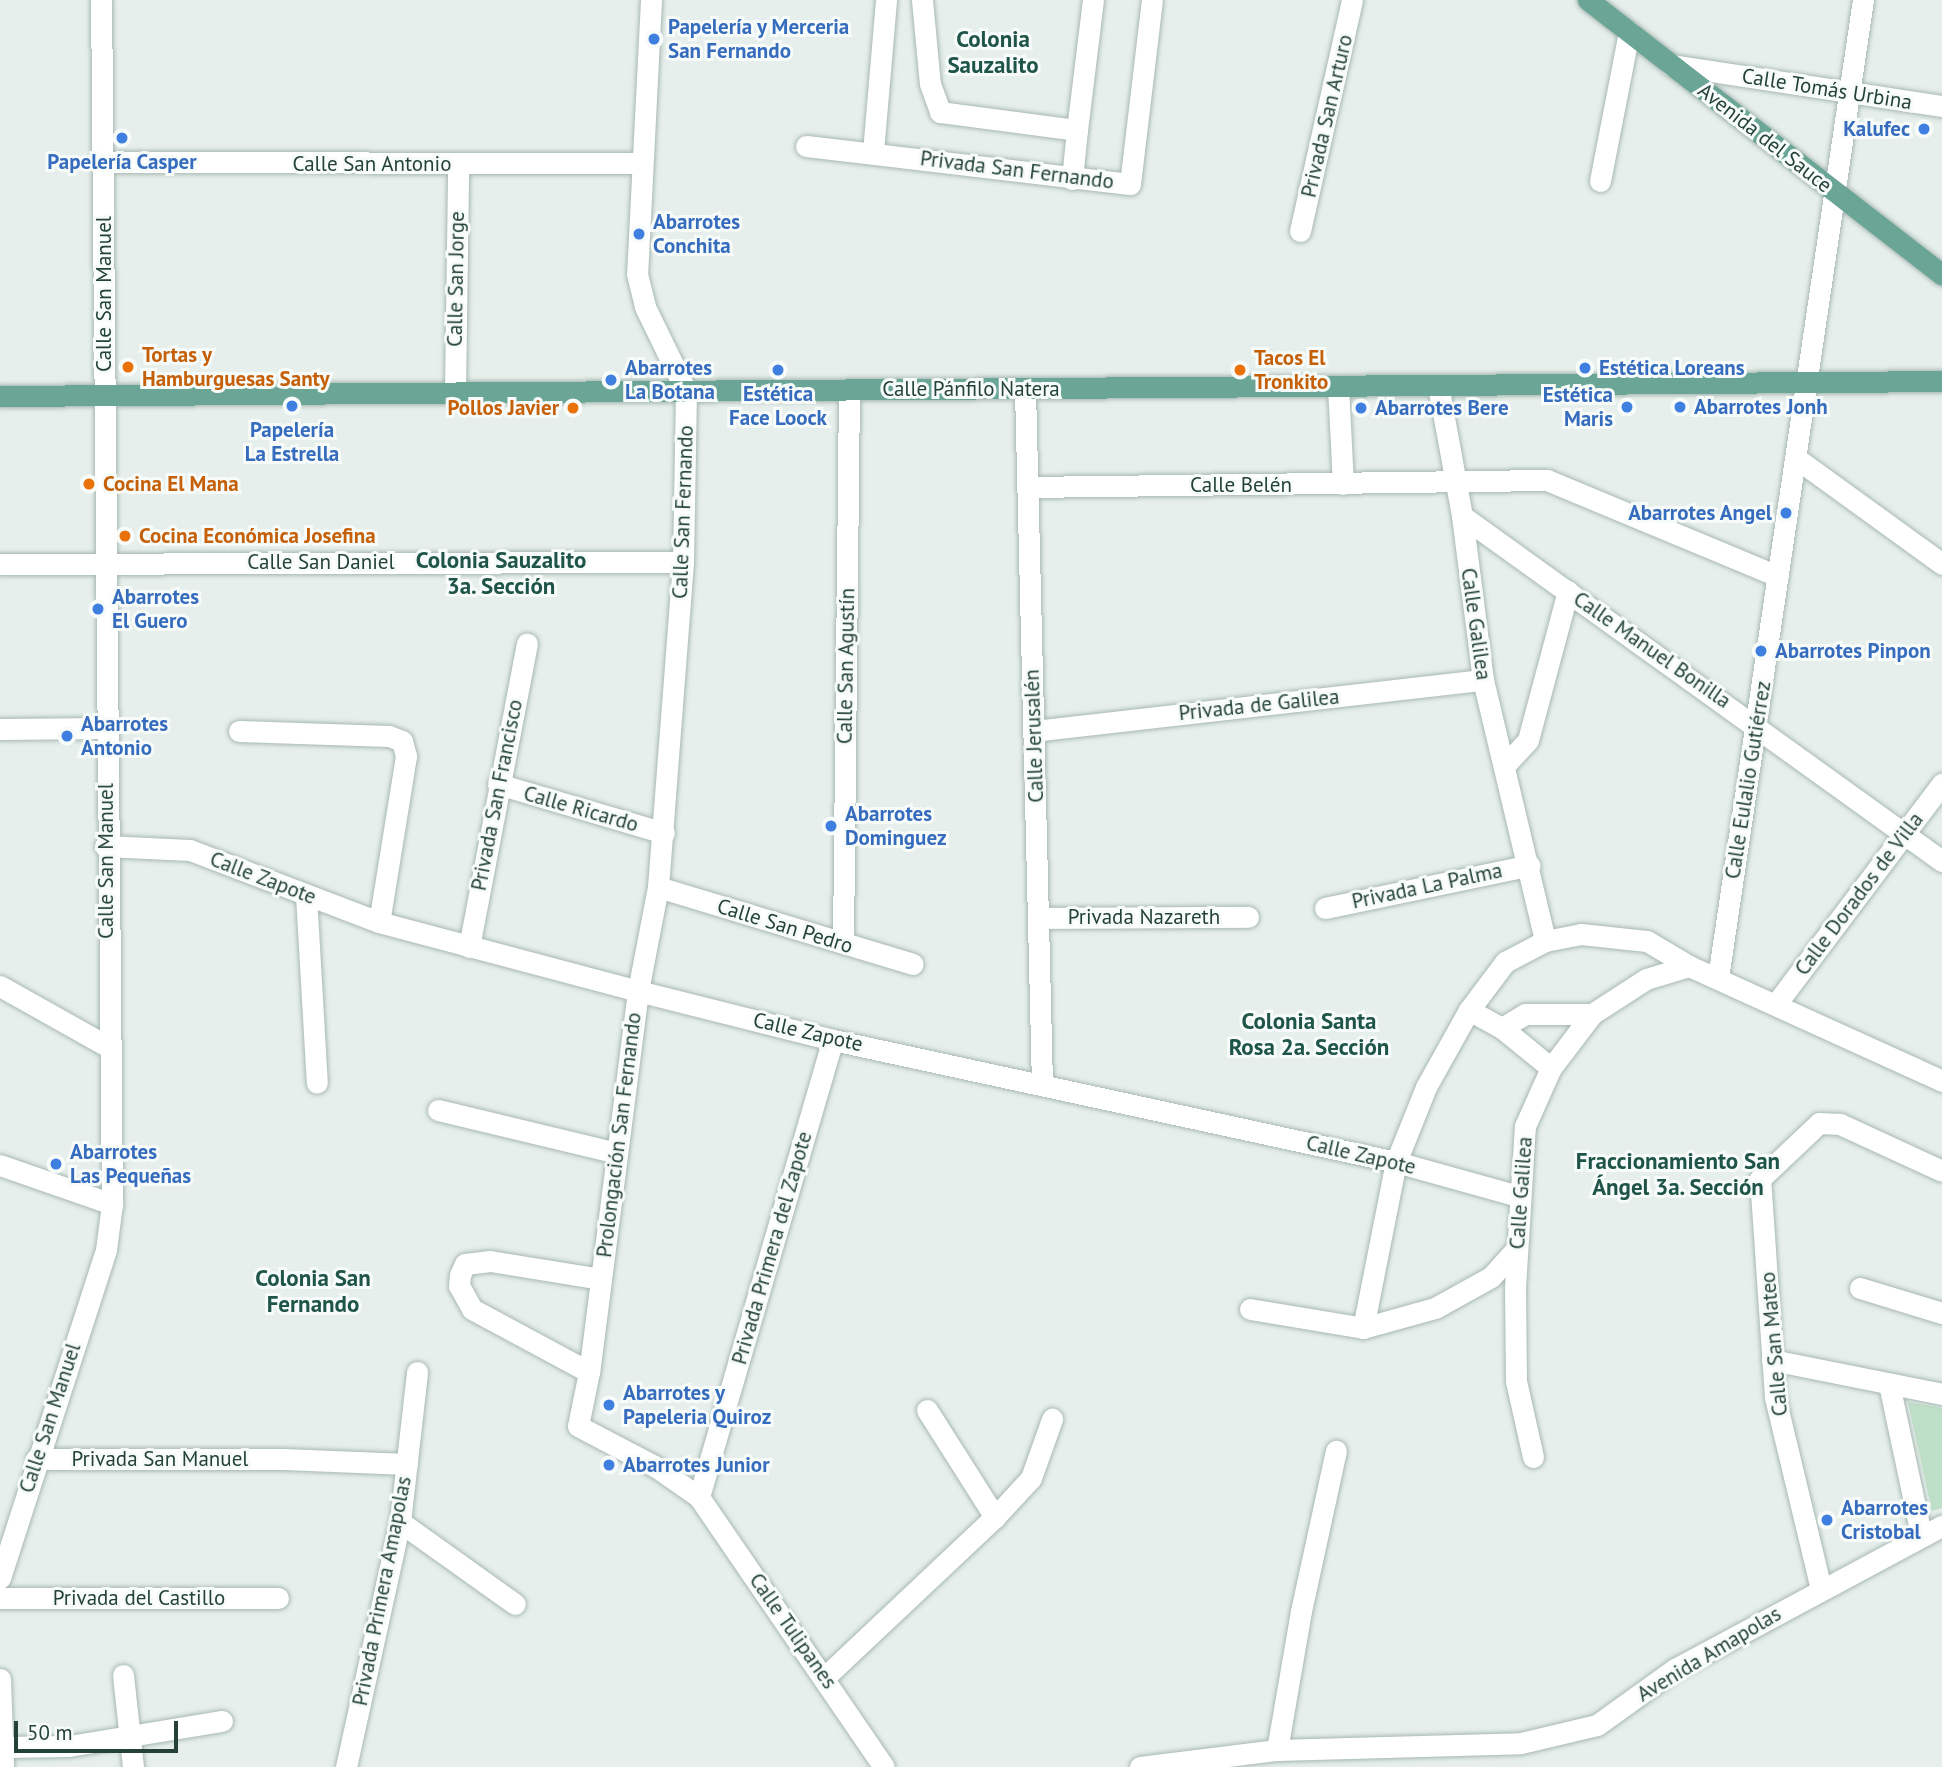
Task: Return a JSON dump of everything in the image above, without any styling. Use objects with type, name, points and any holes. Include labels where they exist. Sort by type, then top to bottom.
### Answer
[{"type":"main road","name":"Avenida del Sauce","points":[[1588,0],[1942,275]]},
{"type":"main road","name":"Calle Pánfilo Natera","points":[[0,396],[1942,381]]},
{"type":"street","name":"Calle San Manuel","points":[[0,1578],[36,1459],[106,1250],[112,1204],[107,1046],[107,563],[102,0]]},
{"type":"street","name":"Calle San Fernando","points":[[638,991],[658,887],[664,833],[683,562],[686,391],[645,307],[637,274],[651,0]]},
{"type":"street","points":[[873,152],[886,0]]},
{"type":"street","points":[[922,0],[930,84],[940,112],[1077,130]]},
{"type":"street","points":[[1072,179],[1093,0]]},
{"type":"street","name":"Privada San Fernando","points":[[806,146],[1130,184],[1152,0]]},
{"type":"street","name":"Privada San Arturo","points":[[1300,231],[1352,0]]},
{"type":"street","name":"Calle Eulalio Gutiérrez","points":[[1718,978],[1838,194],[1863,0]]},
{"type":"street","points":[[1600,181],[1629,32]]},
{"type":"street","name":"Calle Tomás Urbina","points":[[1671,65],[1942,106]]},
{"type":"street","name":"Calle San Antonio","points":[[103,162],[642,163]]},
{"type":"street","name":"Calle San Jorge","points":[[455,393],[458,164]]},
{"type":"street","name":"Calle Galilea","points":[[1438,385],[1462,516],[1483,680],[1530,865],[1545,941]]},
{"type":"street","points":[[1338,386],[1343,484]]},
{"type":"street","name":"Calle Jerusalén","points":[[1025,388],[1042,1083]]},
{"type":"street","name":"Calle San Agustín","points":[[843,943],[849,390]]},
{"type":"street","points":[[1797,459],[1942,564]]},
{"type":"street","name":"Calle Belén","points":[[1027,487],[1455,484],[1547,480],[1778,576]]},
{"type":"street","name":"Calle Manuel Bonilla","points":[[1462,516],[1756,724],[1942,861]]},
{"type":"street","name":"Calle San Daniel","points":[[0,564],[683,562]]},
{"type":"street","points":[[1504,766],[1528,740],[1568,591]]},
{"type":"street","name":"Privada San Francisco","points":[[469,947],[498,784],[527,644]]},
{"type":"street","name":"Privada de Galilea","points":[[1034,730],[1483,680]]},
{"type":"street","points":[[0,729],[105,728]]},
{"type":"street","points":[[239,731],[389,736],[402,741],[406,756],[379,922]]},
{"type":"street","name":"Calle Ricardo","points":[[498,784],[664,833]]},
{"type":"street","name":"Calle Dorados de Villa","points":[[1776,1004],[1942,784]]},
{"type":"street","name":"Calle Zapote","points":[[106,846],[190,850],[379,922],[638,991],[833,1040],[1042,1083],[1396,1162],[1519,1196]]},
{"type":"street","name":"Privada La Palma","points":[[1325,908],[1530,865]]},
{"type":"street","name":"Calle San Pedro","points":[[658,887],[913,964]]},
{"type":"street","points":[[306,895],[317,1083]]},
{"type":"street","name":"Privada Nazareth","points":[[1039,918],[1248,917]]},
{"type":"street","points":[[1363,1328],[1396,1162],[1426,1087],[1469,1010],[1505,962],[1545,941],[1581,934],[1647,941],[1689,966],[1942,1081]]},
{"type":"street","name":"Calle Galilea","points":[[1533,1457],[1516,1381],[1517,1248],[1525,1126],[1551,1068],[1591,1014],[1646,979],[1689,966]]},
{"type":"street","points":[[0,986],[107,1046]]},
{"type":"street","name":"Prolongación San Fernando","points":[[638,991],[589,1372],[578,1426],[656,1467],[699,1497]]},
{"type":"street","points":[[1469,1010],[1502,1028],[1551,1068]]},
{"type":"street","points":[[1502,1028],[1525,1014],[1591,1014]]},
{"type":"street","name":"Privada Primera del Zapote","points":[[699,1497],[833,1040]]},
{"type":"street","points":[[438,1110],[617,1153]]},
{"type":"street","name":"Calle San Mateo","points":[[1821,1589],[1775,1397],[1760,1179],[1819,1123],[1840,1124],[1942,1171]]},
{"type":"street","points":[[0,1166],[112,1204]]},
{"type":"street","points":[[1250,1309],[1363,1328],[1435,1308],[1491,1277],[1517,1248]]},
{"type":"street","name":"Prolongación San Fernando","points":[[589,1372],[472,1309],[459,1286],[460,1275],[466,1264],[490,1261],[601,1279]]},
{"type":"street","points":[[1860,1288],[1942,1312]]},
{"type":"street","points":[[1772,1360],[1942,1394]]},
{"type":"street","name":"Privada Primera Amapolas","points":[[346,1767],[400,1522],[417,1372]]},
{"type":"street","points":[[1889,1384],[1921,1534]]},
{"type":"street","points":[[927,1410],[995,1517]]},
{"type":"street","points":[[825,1677],[995,1517],[1031,1478],[1052,1419]]},
{"type":"street","points":[[1277,1750],[1301,1611],[1336,1451]]},
{"type":"street","name":"Privada San Manuel","points":[[36,1459],[284,1459],[407,1464]]},
{"type":"street","name":"Calle Tulipanes","points":[[699,1497],[825,1677],[884,1767]]},
{"type":"street","points":[[400,1522],[515,1604]]},
{"type":"street","points":[[1821,1589],[1921,1534],[1942,1526]]},
{"type":"street","name":"Avenida Amapolas","points":[[1146,1767],[1277,1750],[1521,1743],[1597,1726],[1675,1669],[1821,1589]]},
{"type":"street","name":"Privada del Castillo","points":[[0,1598],[278,1598]]},
{"type":"street","points":[[123,1675],[132,1767]]},
{"type":"street","points":[[0,1679],[3,1757],[222,1721]]},
{"type":"green space","points":[[1908,1402],[1942,1408],[1942,1508],[1932,1511]]},
{"type":"place","name":"Papelería y Merceria San Fernando","points":[[654,39]]},
{"type":"place","name":"Kalufec","points":[[1924,129]]},
{"type":"place","name":"Papelería Casper","points":[[122,138]]},
{"type":"place","name":"Abarrotes Conchita","points":[[639,234]]},
{"type":"place","name":"Tortas y Hamburguesas Santy","points":[[128,367]]},
{"type":"place","name":"Estética Loreans","points":[[1585,368]]},
{"type":"place","name":"Estética Face Loock","points":[[778,370]]},
{"type":"place","name":"Tacos El Tronkito","points":[[1240,370]]},
{"type":"place","name":"Abarrotes La Botana","points":[[611,380]]},
{"type":"place","name":"Papelería La Estrella","points":[[292,406]]},
{"type":"place","name":"Estética Maris","points":[[1627,407]]},
{"type":"place","name":"Abarrotes Jonh","points":[[1680,407]]},
{"type":"place","name":"Pollos Javier","points":[[573,408]]},
{"type":"place","name":"Abarrotes Bere","points":[[1361,408]]},
{"type":"place","name":"Cocina El Mana","points":[[89,484]]},
{"type":"place","name":"Abarrotes Angel","points":[[1786,513]]},
{"type":"place","name":"Cocina Económica Josefina","points":[[125,536]]},
{"type":"place","name":"Abarrotes El Guero","points":[[98,609]]},
{"type":"place","name":"Abarrotes Pinpon","points":[[1761,651]]},
{"type":"place","name":"Abarrotes Antonio","points":[[67,736]]},
{"type":"place","name":"Abarrotes Dominguez","points":[[831,826]]},
{"type":"place","name":"Abarrotes Las Pequeñas","points":[[56,1164]]},
{"type":"place","name":"Abarrotes y Papeleria Quiroz","points":[[609,1405]]},
{"type":"place","name":"Abarrotes Junior","points":[[609,1465]]},
{"type":"place","name":"Abarrotes Cristobal","points":[[1827,1520]]},
{"type":"district","name":"Colonia Sauzalito","points":[[993,52]]},
{"type":"district","name":"Colonia Sauzalito 3a. Sección","points":[[501,573]]},
{"type":"district","name":"Colonia Santa Rosa 2a. Sección","points":[[1309,1034]]},
{"type":"district","name":"Fraccionamiento San Ángel 3a. Sección","points":[[1678,1174]]},
{"type":"district","name":"Colonia San Fernando","points":[[313,1291]]}]
